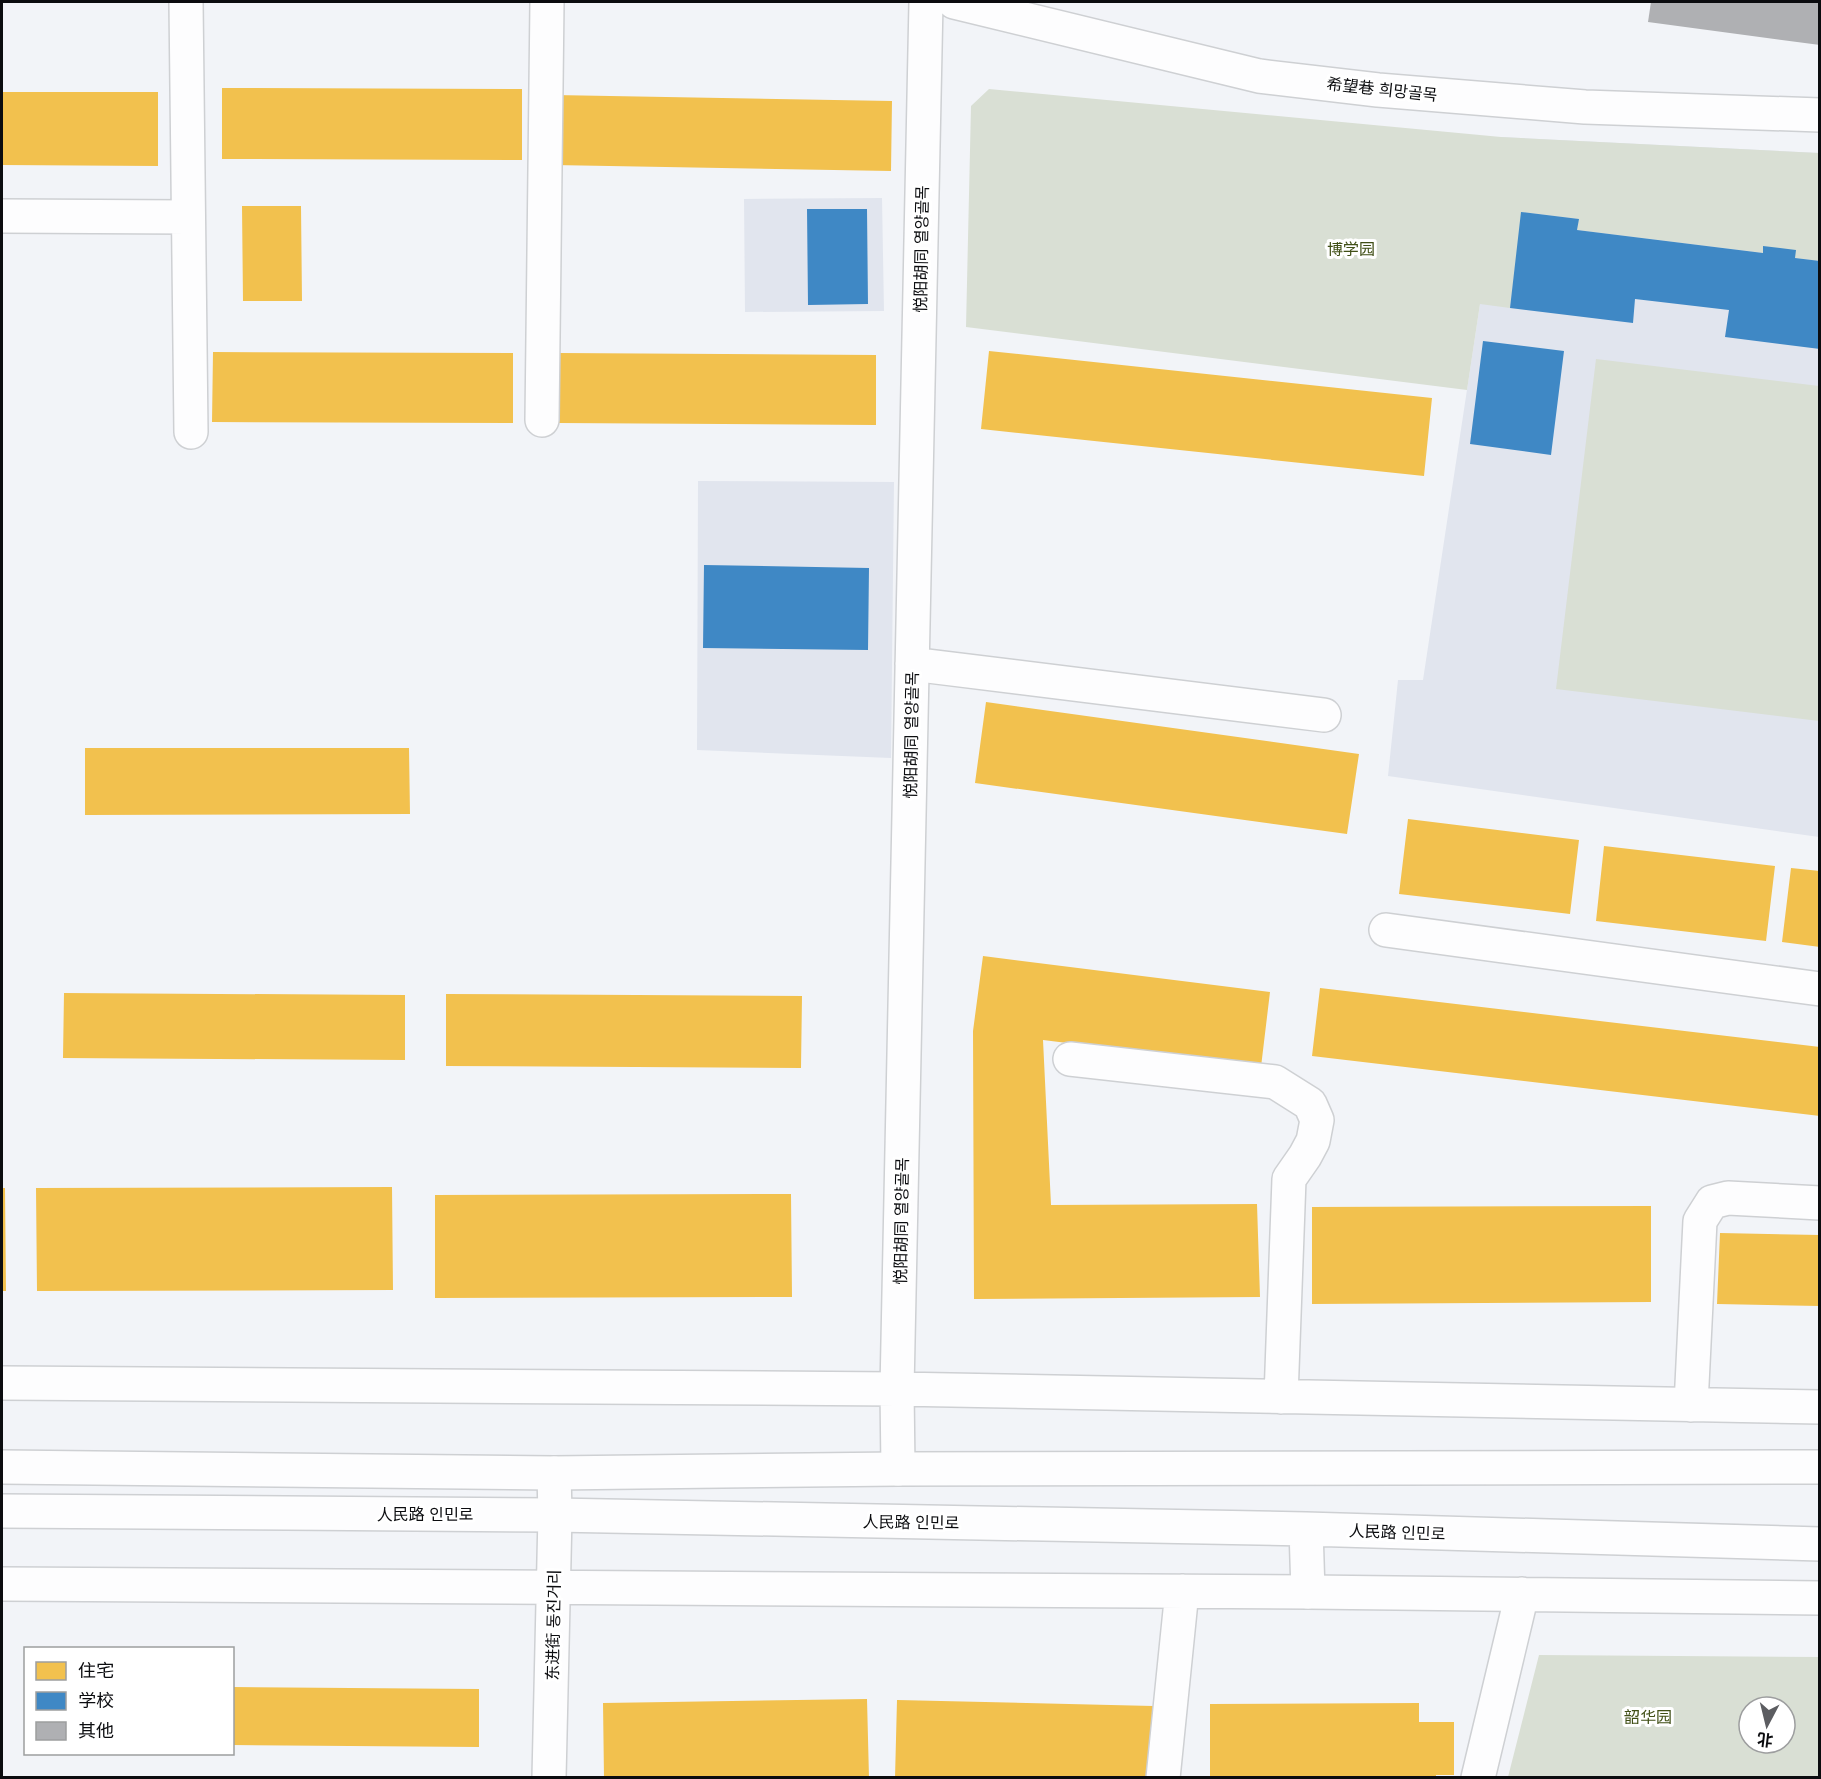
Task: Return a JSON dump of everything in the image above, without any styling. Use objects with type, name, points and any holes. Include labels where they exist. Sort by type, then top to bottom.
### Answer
[{"type":"street","points":[[186,2],[191,432]]},
{"type":"street","points":[[542,420],[547,2]]},
{"type":"street","name":"悦阳胡同 열양골목","points":[[898,1469],[897,1389],[926,2]]},
{"type":"street","name":"希望巷 희망골목","points":[[954,2],[1258,76],[1378,90],[1586,107],[1820,115]]},
{"type":"street","points":[[2,216],[188,217]]},
{"type":"street","points":[[912,664],[1324,714]]},
{"type":"street","points":[[1386,930],[1820,989]]},
{"type":"street","points":[[1070,1059],[1275,1082],[1310,1104],[1317,1120],[1313,1141],[1289,1179],[1281,1397]]},
{"type":"street","points":[[1691,1405],[1700,1221],[1712,1202],[1728,1198],[1820,1203]]},
{"type":"street","points":[[2,1383],[897,1389],[1820,1407]]},
{"type":"street","points":[[2,1467],[554,1473],[898,1469],[1820,1467]]},
{"type":"street","name":"东进街 동진거리","points":[[549,1778],[554,1587],[554,1473]]},
{"type":"street","name":"人民路 인민로","points":[[2,1511],[555,1515],[1306,1529],[1820,1544]]},
{"type":"street","points":[[1306,1529],[1308,1592]]},
{"type":"street","points":[[2,1584],[1182,1591],[1820,1598]]},
{"type":"street","points":[[1163,1778],[1182,1591]]},
{"type":"street","points":[[1478,1778],[1522,1594]]},
{"type":"shaded area","points":[[1501,137],[1819,153],[1819,837],[1388,776],[1398,680],[1423,680],[1480,304]]},
{"type":"shaded area","points":[[882,198],[884,311],[745,312],[744,199]]},
{"type":"shaded area","points":[[698,481],[894,482],[891,758],[697,750]]},
{"type":"green space","name":"博学园","points":[[989,89],[1501,137],[1819,153],[1819,261],[1795,258],[1763,247],[1763,253],[1577,230],[1578,219],[1522,212],[1510,308],[1480,304],[1467,390],[966,327],[971,106]]},
{"type":"green space","points":[[1596,359],[1819,386],[1819,721],[1556,689]]},
{"type":"green space","name":"韶华园","points":[[1539,1655],[1819,1657],[1819,1777],[1508,1777]]},
{"type":"building: 住宅","points":[[222,88],[522,89],[522,160],[222,159]]},
{"type":"building: 住宅","points":[[2,92],[158,92],[158,166],[2,165]]},
{"type":"building: 住宅","points":[[554,95],[892,101],[891,171],[553,165]]},
{"type":"building: 住宅","points":[[242,206],[301,206],[302,301],[243,301]]},
{"type":"building: 住宅","points":[[989,351],[1432,398],[1424,476],[981,429]]},
{"type":"building: 住宅","points":[[213,352],[513,353],[513,423],[212,422]]},
{"type":"building: 住宅","points":[[560,353],[876,355],[876,425],[559,423]]},
{"type":"building: 住宅","points":[[986,702],[1359,754],[1347,834],[975,783]]},
{"type":"building: 住宅","points":[[85,748],[409,748],[410,814],[85,815]]},
{"type":"building: 住宅","points":[[1408,819],[1579,840],[1570,914],[1399,894]]},
{"type":"building: 住宅","points":[[1604,846],[1775,866],[1766,941],[1596,921]]},
{"type":"building: 住宅","points":[[1791,868],[1820,871],[1820,947],[1782,942]]},
{"type":"building: 住宅","points":[[983,956],[1270,992],[1261,1067],[1043,1040],[1051,1205],[1257,1204],[1260,1297],[974,1299],[973,1031]]},
{"type":"building: 住宅","points":[[1320,988],[1820,1047],[1820,1116],[1312,1056]]},
{"type":"building: 住宅","points":[[64,993],[405,995],[405,1060],[63,1058]]},
{"type":"building: 住宅","points":[[446,994],[802,996],[801,1068],[446,1066]]},
{"type":"building: 住宅","points":[[392,1187],[393,1290],[37,1291],[36,1188]]},
{"type":"building: 住宅","points":[[2,1188],[5,1188],[6,1291],[2,1291]]},
{"type":"building: 住宅","points":[[791,1194],[792,1297],[435,1298],[435,1195]]},
{"type":"building: 住宅","points":[[1651,1206],[1651,1302],[1312,1304],[1312,1207]]},
{"type":"building: 住宅","points":[[1720,1233],[1820,1235],[1820,1306],[1717,1304]]},
{"type":"building: 住宅","points":[[234,1687],[479,1689],[479,1747],[234,1745]]},
{"type":"building: 住宅","points":[[867,1699],[869,1778],[604,1778],[603,1703]]},
{"type":"building: 住宅","points":[[897,1700],[1153,1706],[1152,1778],[895,1778]]},
{"type":"building: 住宅","points":[[1419,1703],[1419,1722],[1454,1722],[1454,1775],[1436,1775],[1436,1778],[1210,1776],[1210,1704]]},
{"type":"building: 学校","points":[[807,209],[867,209],[868,304],[808,305]]},
{"type":"building: 学校","points":[[1521,212],[1579,219],[1577,230],[1763,253],[1763,246],[1796,250],[1795,258],[1820,261],[1820,349],[1725,337],[1729,310],[1635,299],[1633,323],[1510,308]]},
{"type":"building: 学校","points":[[1483,341],[1564,351],[1551,455],[1470,444]]},
{"type":"building: 学校","points":[[704,565],[869,568],[868,650],[703,648]]},
{"type":"building: 其他","points":[[1651,2],[1820,2],[1820,45],[1648,22]]}]
